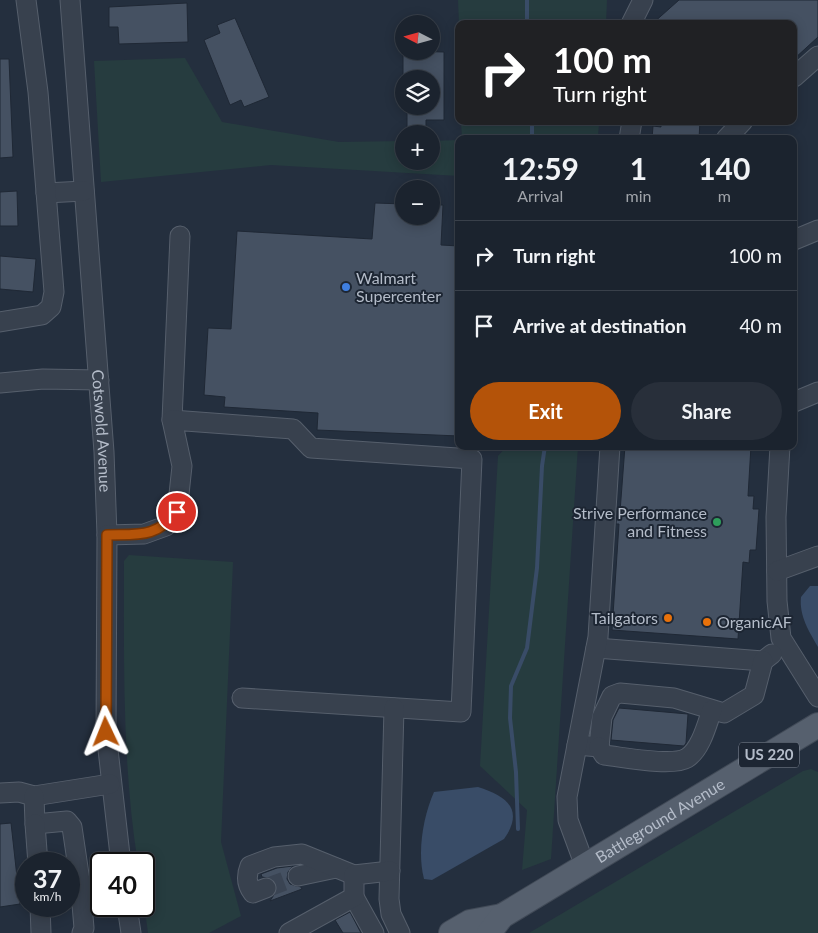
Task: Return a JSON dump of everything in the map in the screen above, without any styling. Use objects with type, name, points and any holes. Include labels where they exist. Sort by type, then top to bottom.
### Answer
[{"type":"main road","name":"Battleground Avenue","points":[[452,933],[470,922],[495,925],[585,866],[818,725]]},
{"type":"street","points":[[0,322],[42,315],[51,307],[54,292],[38,92],[26,0]]},
{"type":"street","name":"Cotswold Avenue","points":[[70,0],[99,380],[107,535],[105,695],[110,784],[119,852]]},
{"type":"street","points":[[633,20],[643,0]]},
{"type":"street","points":[[797,74],[818,56]]},
{"type":"street","points":[[730,135],[739,125]]},
{"type":"street","points":[[46,193],[84,191]]},
{"type":"street","points":[[797,239],[818,230]]},
{"type":"street","points":[[107,535],[144,534],[166,526],[177,512],[182,466],[172,420],[180,236]]},
{"type":"street","points":[[0,382],[43,379],[99,380]]},
{"type":"street","points":[[797,401],[818,392]]},
{"type":"street","points":[[172,420],[293,429],[311,448],[472,458],[462,712],[242,698]]},
{"type":"street","points":[[585,866],[568,820],[567,797],[596,648],[610,450]]},
{"type":"street","points":[[780,450],[776,516],[777,601],[781,638],[818,697]]},
{"type":"street","points":[[777,571],[818,556]]},
{"type":"street","points":[[712,710],[700,740],[686,758],[672,762],[604,755],[599,747],[602,717],[612,696],[620,693],[674,698],[724,713],[754,695],[763,661],[784,643]]},
{"type":"street","points":[[596,648],[763,661]]},
{"type":"street","points":[[394,708],[390,871],[391,914],[400,933]]},
{"type":"street","points":[[577,745],[599,747]]},
{"type":"street","points":[[0,793],[19,792],[34,796],[110,784]]},
{"type":"street","points":[[34,796],[37,852]]},
{"type":"street","points":[[36,824],[66,821],[72,827],[80,881],[84,928],[82,933]]},
{"type":"street","points":[[266,888],[253,893],[248,886],[247,873],[250,866],[274,857],[302,854],[354,875],[390,871]]},
{"type":"street","points":[[298,876],[336,868]]},
{"type":"street","points":[[354,875],[354,897],[374,933]]},
{"type":"street","points":[[289,933],[314,927],[354,897]]},
{"type":"street","points":[[40,917],[41,933]]},
{"type":"street","points":[[128,917],[130,933]]},
{"type":"green space","points":[[458,0],[607,0],[606,20],[459,20]]},
{"type":"green space","points":[[185,58],[222,122],[339,142],[395,141],[395,170],[440,170],[440,141],[455,140],[455,176],[271,165],[101,182],[94,61]]},
{"type":"green space","points":[[461,125],[599,125],[598,135],[462,135]]},
{"type":"green space","points":[[503,450],[578,450],[551,859],[522,870],[527,810],[480,766],[498,456]]},
{"type":"green space","points":[[129,555],[233,562],[221,842],[241,916],[209,933],[148,933],[146,917],[155,917],[155,852],[136,852],[129,789],[124,675],[124,561]]},
{"type":"green space","points":[[811,769],[818,772],[818,933],[529,933],[803,771]]},
{"type":"water","points":[[810,586],[818,586],[818,647],[805,623],[801,604],[801,597]]},
{"type":"water","points":[[478,787],[504,799],[509,805],[513,819],[510,829],[504,839],[432,880],[424,879],[421,858],[422,835],[434,792]]},
{"type":"building","points":[[679,0],[818,0],[818,37],[797,56],[797,20],[656,20]]},
{"type":"building","points":[[187,3],[188,42],[119,44],[118,27],[109,27],[109,7]]},
{"type":"building","points":[[235,18],[269,97],[244,107],[241,100],[230,105],[204,40],[220,33],[217,25]]},
{"type":"building","points":[[440,52],[444,52],[444,120],[426,120],[426,125],[407,125],[407,115],[440,115],[440,70],[403,70],[403,60],[440,60]]},
{"type":"building","points":[[0,59],[9,59],[13,157],[0,158]]},
{"type":"building","points":[[661,125],[700,125],[699,135],[652,135],[653,126],[661,127]]},
{"type":"building","points":[[17,191],[18,226],[0,226],[0,192]]},
{"type":"building","name":"Walmart Supercenter","points":[[375,203],[395,204],[395,225],[440,225],[440,205],[443,205],[441,245],[455,246],[455,436],[317,430],[318,413],[224,407],[225,397],[204,395],[208,328],[231,329],[237,231],[372,239]]},
{"type":"building","points":[[0,256],[36,259],[33,292],[0,289]]},
{"type":"building","points":[[625,450],[751,450],[748,496],[754,496],[753,509],[759,509],[756,550],[750,550],[749,563],[743,562],[738,639],[612,630],[619,524],[616,524],[617,511],[620,512]]},
{"type":"building","points":[[619,708],[688,714],[686,743],[684,746],[611,740],[613,720]]},
{"type":"building","points":[[11,823],[15,859],[15,905],[0,907],[0,824]]},
{"type":"building","points":[[293,866],[288,872],[287,879],[290,884],[302,889],[270,901],[277,890],[277,884],[273,879],[262,877],[261,874],[277,868]]},
{"type":"building","points":[[350,912],[361,933],[343,933],[335,920]]},
{"type":"waterway","points":[[527,0],[527,20]]},
{"type":"waterway","points":[[532,125],[532,135]]},
{"type":"waterway","points":[[518,829],[516,772],[510,718],[511,686],[527,648],[537,568],[544,450]]},
{"type":"tunnel","points":[[266,888],[298,876]]},
{"type":"place","name":"Walmart Supercenter","points":[[346,287]]},
{"type":"place","name":"Strive Performance and Fitness","points":[[717,522]]},
{"type":"place","name":"Tailgators","points":[[668,618]]},
{"type":"place","name":"OrganicAF","points":[[707,622]]},
{"type":"route","points":[[106,732],[107,535],[144,534],[166,526],[177,512]]}]
